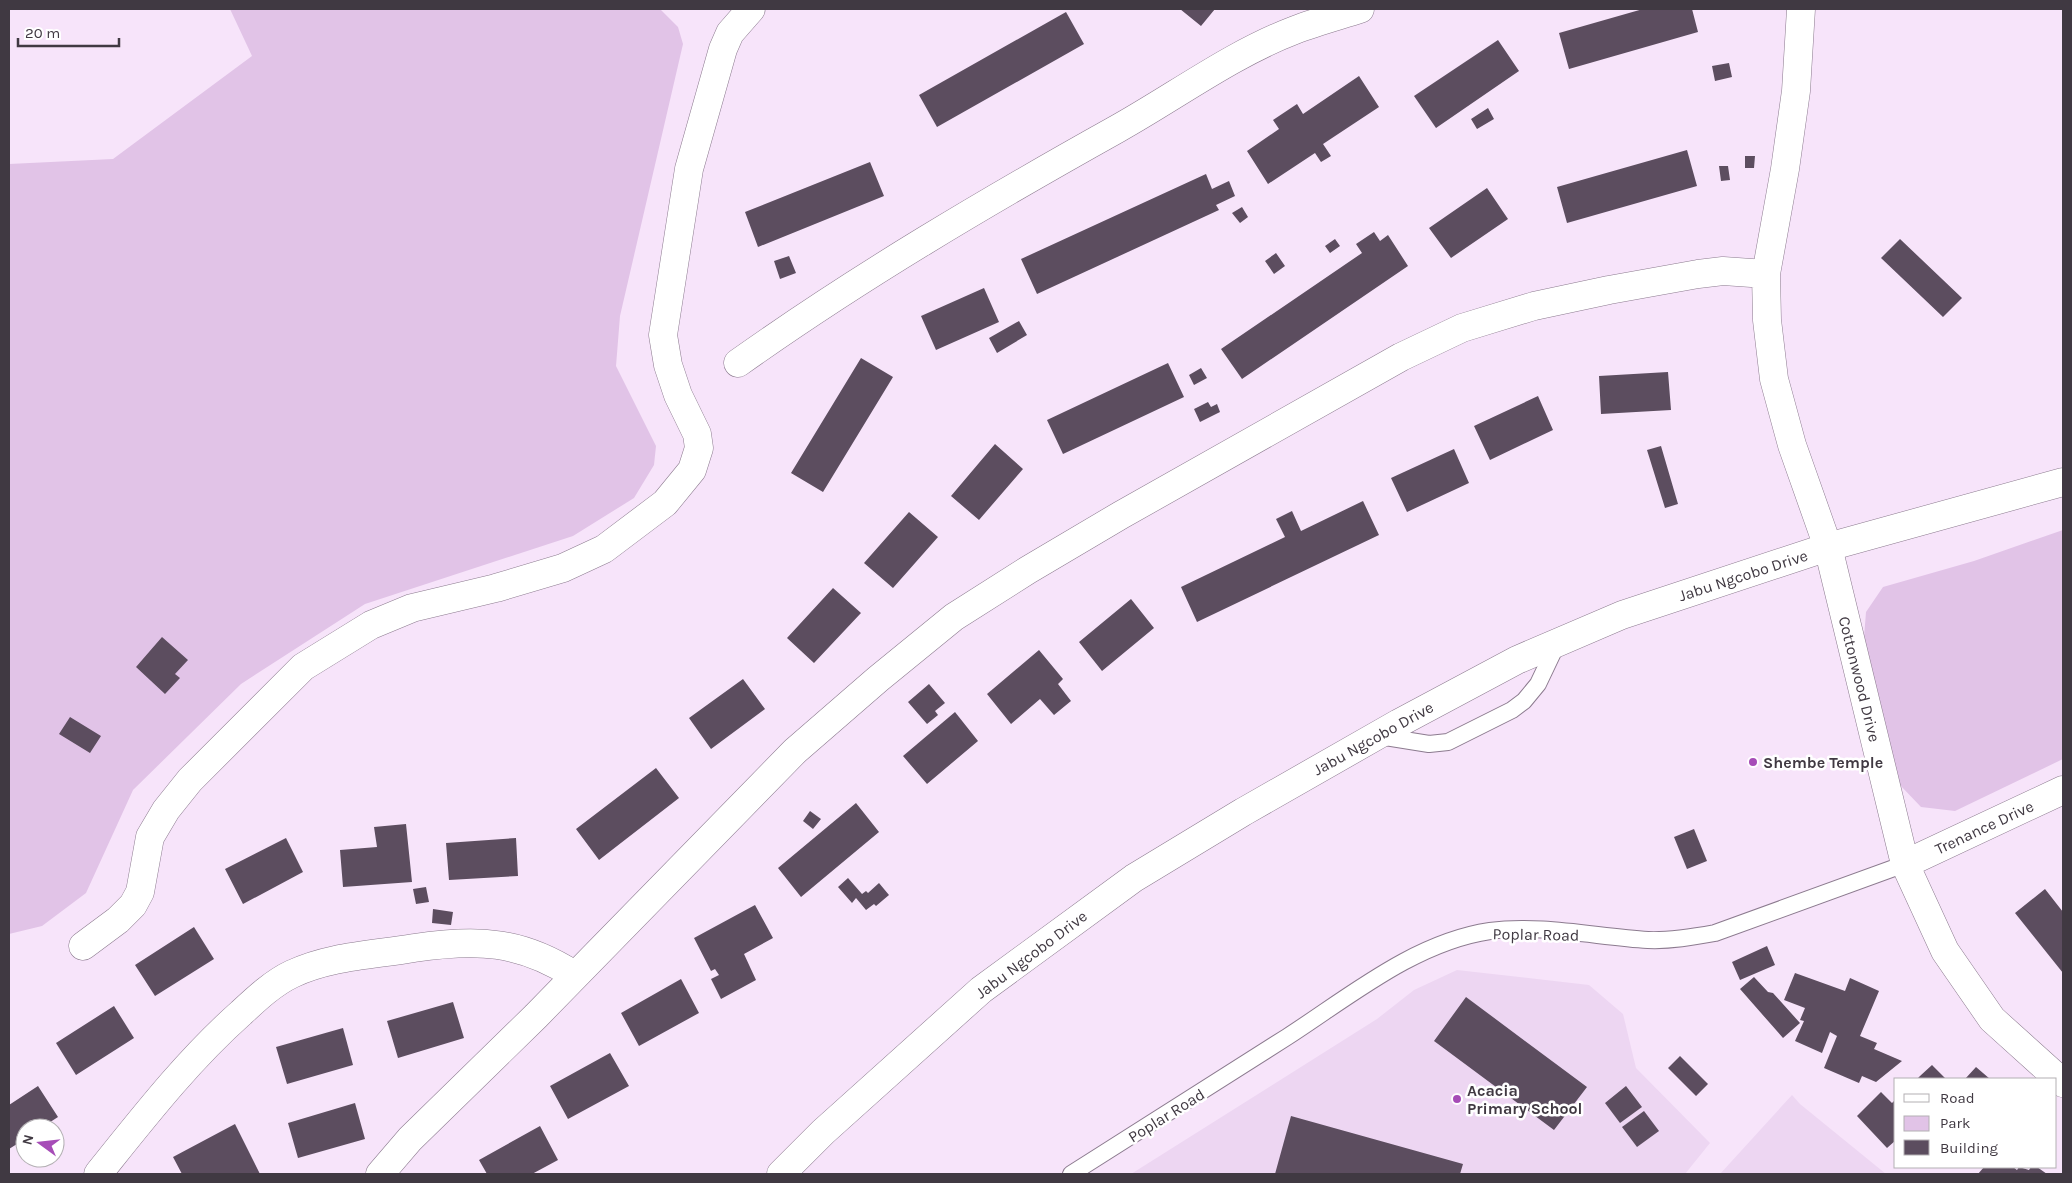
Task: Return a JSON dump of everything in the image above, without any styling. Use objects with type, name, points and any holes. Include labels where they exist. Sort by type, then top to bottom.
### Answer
[{"type":"street","points":[[83,946],[118,920],[133,905],[140,892],[150,837],[166,810],[190,780],[303,667],[370,625],[412,608],[496,588],[563,568],[604,549],[665,503],[692,470],[699,448],[697,434],[678,395],[668,365],[663,335],[689,169],[720,58],[730,33],[751,9]]},
{"type":"street","points":[[738,363],[795,322],[1016,186],[1169,100],[1224,65],[1294,30],[1360,9]]},
{"type":"street","name":"Cottonwood Drive","points":[[1801,9],[1795,101],[1766,274],[1767,320],[1774,379],[1792,445],[1828,548],[1905,864],[1944,951],[1992,1019],[2063,1083]]},
{"type":"street","points":[[380,1174],[410,1139],[536,1016],[795,751],[878,679],[954,618],[1028,570],[1104,525],[1401,357],[1462,328],[1534,306],[1698,274],[1723,271],[1766,274]]},
{"type":"street","name":"Jabu Ngcobo Drive","points":[[781,1174],[824,1132],[981,990],[1134,878],[1377,735],[1517,660],[1622,615],[1828,548],[2062,482]]},
{"type":"street","name":"Trenance Drive","points":[[1905,864],[2063,790]]},
{"type":"street","points":[[98,1174],[206,1044],[258,997],[291,974],[324,962],[432,946],[474,943],[502,945],[536,954],[574,975]]},
{"type":"lane","points":[[1377,735],[1429,744],[1448,742],[1512,710],[1524,701],[1538,684],[1558,642]]},
{"type":"lane","name":"Poplar Road","points":[[1071,1174],[1192,1099],[1405,962],[1449,942],[1490,931],[1544,930],[1650,940],[1690,938],[1715,932],[1905,864]]},
{"type":"shaded area","name":"Acacia Primary School","points":[[1457,970],[1589,985],[1623,1014],[1636,1068],[1710,1143],[1685,1174],[1131,1174],[1377,1019],[1414,990]]},
{"type":"shaded area","points":[[1792,1095],[1800,1104],[1886,1174],[1720,1174]]},
{"type":"green space","points":[[230,9],[660,9],[678,27],[683,44],[620,316],[616,366],[656,446],[654,465],[634,498],[573,536],[365,604],[241,684],[133,790],[86,893],[42,926],[9,934],[9,164],[113,159],[252,56]]},
{"type":"green space","points":[[2063,530],[2063,759],[1955,811],[1921,807],[1900,785],[1863,650],[1866,612],[1883,587],[1974,561]]},
{"type":"building","points":[[1180,9],[1215,9],[1201,26]]},
{"type":"building","points":[[1643,9],[1692,9],[1698,32],[1569,69],[1559,33]]},
{"type":"building","points":[[1066,12],[1084,44],[937,127],[919,95]]},
{"type":"building","points":[[1498,40],[1519,71],[1436,128],[1414,96]]},
{"type":"building","points":[[1729,63],[1732,77],[1715,81],[1712,66]]},
{"type":"building","points":[[1359,76],[1379,107],[1323,144],[1331,156],[1321,162],[1315,153],[1268,184],[1247,151],[1279,129],[1273,120],[1297,104],[1303,114]]},
{"type":"building","points":[[1488,108],[1494,119],[1477,129],[1471,119]]},
{"type":"building","points":[[1687,150],[1697,186],[1567,223],[1557,187]]},
{"type":"building","points":[[1745,156],[1755,156],[1754,168],[1745,168]]},
{"type":"building","points":[[870,162],[884,196],[758,247],[745,212]]},
{"type":"building","points":[[1719,166],[1728,166],[1730,180],[1721,181]]},
{"type":"building","points":[[1206,174],[1212,189],[1229,181],[1235,196],[1216,205],[1219,210],[1037,294],[1021,259]]},
{"type":"building","points":[[1487,188],[1508,219],[1451,258],[1429,228]]},
{"type":"building","points":[[1242,207],[1248,217],[1240,223],[1232,213]]},
{"type":"building","points":[[1374,232],[1380,241],[1388,235],[1408,266],[1242,379],[1221,349],[1362,253],[1356,244]]},
{"type":"building","points":[[1335,239],[1340,246],[1330,253],[1325,246]]},
{"type":"building","points":[[1900,239],[1962,298],[1943,317],[1881,258]]},
{"type":"building","points":[[1276,253],[1285,266],[1274,274],[1265,261]]},
{"type":"building","points":[[789,256],[796,273],[780,279],[774,261]]},
{"type":"building","points":[[984,288],[999,322],[936,350],[921,316]]},
{"type":"building","points":[[1019,321],[1027,335],[997,353],[989,338]]},
{"type":"building","points":[[861,358],[893,377],[823,492],[791,473]]},
{"type":"building","points":[[1168,363],[1184,397],[1063,454],[1047,420]]},
{"type":"building","points":[[1201,368],[1207,378],[1194,385],[1189,375]]},
{"type":"building","points":[[1668,372],[1671,410],[1601,414],[1599,376]]},
{"type":"building","points":[[1538,396],[1553,430],[1490,460],[1474,426]]},
{"type":"building","points":[[1208,402],[1211,407],[1217,404],[1220,412],[1200,422],[1194,409]]},
{"type":"building","points":[[995,444],[1023,469],[979,520],[951,496]]},
{"type":"building","points":[[1661,446],[1678,504],[1665,508],[1647,450]]},
{"type":"building","points":[[1454,449],[1469,483],[1407,512],[1391,478]]},
{"type":"building","points":[[1363,501],[1379,535],[1197,622],[1181,587],[1285,537],[1276,519],[1292,511],[1301,531]]},
{"type":"building","points":[[909,512],[938,537],[893,588],[864,563]]},
{"type":"building","points":[[833,588],[861,613],[814,663],[787,638]]},
{"type":"building","points":[[1131,599],[1154,628],[1102,671],[1079,642]]},
{"type":"building","points":[[162,637],[188,660],[175,674],[180,678],[165,694],[136,667]]},
{"type":"building","points":[[1039,650],[1063,679],[1058,684],[1071,701],[1054,715],[1040,699],[1011,724],[987,694]]},
{"type":"building","points":[[743,679],[765,709],[711,749],[689,718]]},
{"type":"building","points":[[929,684],[945,703],[935,711],[938,715],[927,724],[908,702]]},
{"type":"building","points":[[955,712],[978,741],[927,784],[903,756]]},
{"type":"building","points":[[70,717],[101,736],[90,753],[59,734]]},
{"type":"building","points":[[656,768],[679,798],[599,860],[576,829]]},
{"type":"building","points":[[856,803],[879,832],[801,897],[778,868]]},
{"type":"building","points":[[810,811],[821,819],[813,829],[803,821]]},
{"type":"building","points":[[406,824],[412,882],[343,887],[340,850],[377,847],[374,827]]},
{"type":"building","points":[[1694,829],[1707,861],[1687,869],[1674,837]]},
{"type":"building","points":[[286,838],[303,872],[243,904],[225,869]]},
{"type":"building","points":[[516,838],[518,876],[449,880],[446,843]]},
{"type":"building","points":[[848,878],[862,894],[866,891],[868,893],[879,883],[889,895],[876,906],[874,904],[866,910],[856,898],[852,903],[838,887]]},
{"type":"building","points":[[426,887],[429,902],[416,904],[413,889]]},
{"type":"building","points":[[2045,889],[2063,912],[2063,973],[2015,913]]},
{"type":"building","points":[[755,905],[773,938],[744,954],[756,980],[721,999],[711,979],[719,975],[715,969],[711,971],[694,938]]},
{"type":"building","points":[[433,909],[453,912],[451,925],[432,923]]},
{"type":"building","points":[[194,927],[214,959],[155,996],[135,965]]},
{"type":"building","points":[[1767,946],[1775,965],[1740,980],[1732,962]]},
{"type":"building","points":[[1795,973],[1845,991],[1850,978],[1879,991],[1860,1036],[1877,1043],[1874,1049],[1902,1061],[1876,1082],[1862,1076],[1859,1083],[1824,1068],[1837,1036],[1830,1032],[1822,1053],[1795,1041],[1804,1021],[1800,1020],[1805,1008],[1784,1000]]},
{"type":"building","points":[[1754,977],[1768,992],[1773,993],[1800,1023],[1783,1038],[1740,989]]},
{"type":"building","points":[[681,979],[699,1013],[639,1046],[621,1013]]},
{"type":"building","points":[[1466,997],[1587,1087],[1554,1130],[1434,1041]]},
{"type":"building","points":[[453,1002],[464,1038],[398,1058],[387,1021]]},
{"type":"building","points":[[114,1006],[134,1038],[76,1075],[56,1043]]},
{"type":"building","points":[[343,1028],[353,1065],[287,1084],[276,1047]]},
{"type":"building","points":[[610,1053],[629,1086],[568,1119],[550,1086]]},
{"type":"building","points":[[1680,1056],[1708,1084],[1696,1096],[1668,1068]]},
{"type":"building","points":[[1932,1065],[1945,1078],[1918,1078]]},
{"type":"building","points":[[1976,1067],[1989,1078],[1966,1078]]},
{"type":"building","points":[[38,1086],[58,1117],[15,1118],[15,1145],[9,1149],[9,1105]]},
{"type":"building","points":[[1626,1086],[1642,1107],[1620,1123],[1605,1103]]},
{"type":"building","points":[[1881,1092],[1892,1103],[1894,1101],[1894,1142],[1887,1148],[1857,1116]]},
{"type":"building","points":[[355,1103],[365,1139],[298,1158],[288,1123]]},
{"type":"building","points":[[1644,1111],[1659,1131],[1637,1147],[1622,1127]]},
{"type":"building","points":[[1291,1116],[1463,1164],[1460,1174],[1275,1174]]},
{"type":"building","points":[[235,1124],[260,1174],[182,1174],[173,1157]]},
{"type":"building","points":[[540,1126],[558,1160],[532,1174],[487,1174],[479,1160]]},
{"type":"building","points":[[1983,1168],[2014,1168],[2017,1170],[2022,1168],[2029,1170],[2030,1168],[2038,1168],[2047,1174],[1978,1174]]},
{"type":"place","name":"Shembe Temple","points":[[1753,762]]},
{"type":"place","name":"Acacia Primary School","points":[[1457,1099]]}]
